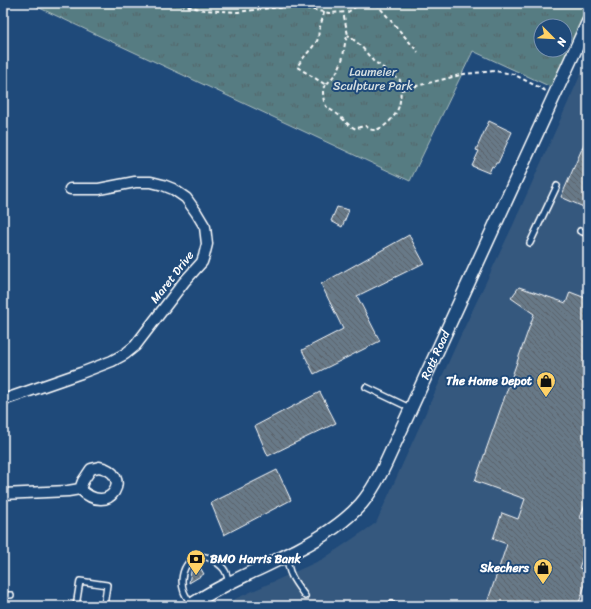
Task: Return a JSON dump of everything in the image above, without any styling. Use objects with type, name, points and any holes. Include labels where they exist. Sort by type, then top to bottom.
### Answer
[{"type":"street","name":"Rott Road","points":[[192,606],[229,583],[287,555],[332,530],[347,518],[368,496],[381,474],[588,22]]},
{"type":"street","name":"Maret Drive","points":[[3,400],[81,373],[112,361],[124,354],[135,346],[184,282],[202,262],[204,256],[207,244],[205,227],[186,198],[173,189],[151,182],[135,182],[99,189],[70,189]]},
{"type":"street","points":[[3,494],[68,491],[80,489]]},
{"type":"lane","points":[[530,243],[556,186]]},
{"type":"lane","points":[[580,231],[588,234]]},
{"type":"lane","points":[[366,387],[411,408]]},
{"type":"lane","points":[[287,555],[292,579],[305,596]]},
{"type":"lane","points":[[192,606],[184,594],[182,578],[186,566],[195,558],[202,557],[213,560],[226,571],[229,583]]},
{"type":"lane","points":[[76,606],[80,581],[107,585],[104,606]]},
{"type":"lane","points":[[3,595],[11,595]]},
{"type":"lane","points":[[391,604],[397,606]]},
{"type":"path","points":[[174,3],[204,10],[238,12],[270,8],[298,7],[329,13],[348,12],[361,3]]},
{"type":"path","points":[[377,3],[418,52]]},
{"type":"path","points":[[324,12],[318,39],[297,67],[326,85]]},
{"type":"path","points":[[342,12],[348,35],[374,62],[400,80],[401,90],[399,106],[390,121],[384,126],[375,130],[366,126],[356,129],[350,127],[325,106],[323,88],[342,63],[348,35]]},
{"type":"path","points":[[401,90],[464,74],[495,71],[513,74],[555,95]]},
{"type":"shaded area","points":[[588,58],[588,606],[227,606],[235,599],[323,559],[376,523]]},
{"type":"green space","name":"Laumeier Sculpture Park","points":[[29,3],[588,3],[588,11],[573,44],[573,18],[533,18],[533,58],[567,58],[553,88],[473,51],[410,181]]},
{"type":"building","points":[[489,121],[512,132],[498,163],[496,163],[494,167],[492,166],[489,173],[472,166],[479,151],[476,150]]},
{"type":"building","points":[[588,135],[588,209],[561,197]]},
{"type":"building","points":[[337,207],[349,210],[342,227],[331,221]]},
{"type":"building","points":[[409,235],[424,263],[357,296],[380,341],[314,374],[302,350],[343,329],[321,284]]},
{"type":"building","name":"The Home Depot","points":[[519,287],[566,303],[570,292],[588,299],[588,502],[586,502],[580,518],[588,520],[588,542],[579,568],[588,571],[588,576],[578,606],[486,606],[507,544],[493,539],[502,513],[518,519],[525,499],[475,481],[534,314],[511,298]]},
{"type":"building","points":[[320,392],[336,423],[268,456],[255,426]]},
{"type":"building","points":[[277,470],[291,500],[224,535],[211,503]]},
{"type":"building","name":"BMO Harris Bank","points":[[192,566],[201,569],[204,574],[189,583]]},
{"type":"place","name":"The Home Depot","points":[[546,398]]},
{"type":"place","name":"BMO Harris Bank","points":[[196,576]]},
{"type":"place","name":"Skechers","points":[[543,585]]}]
